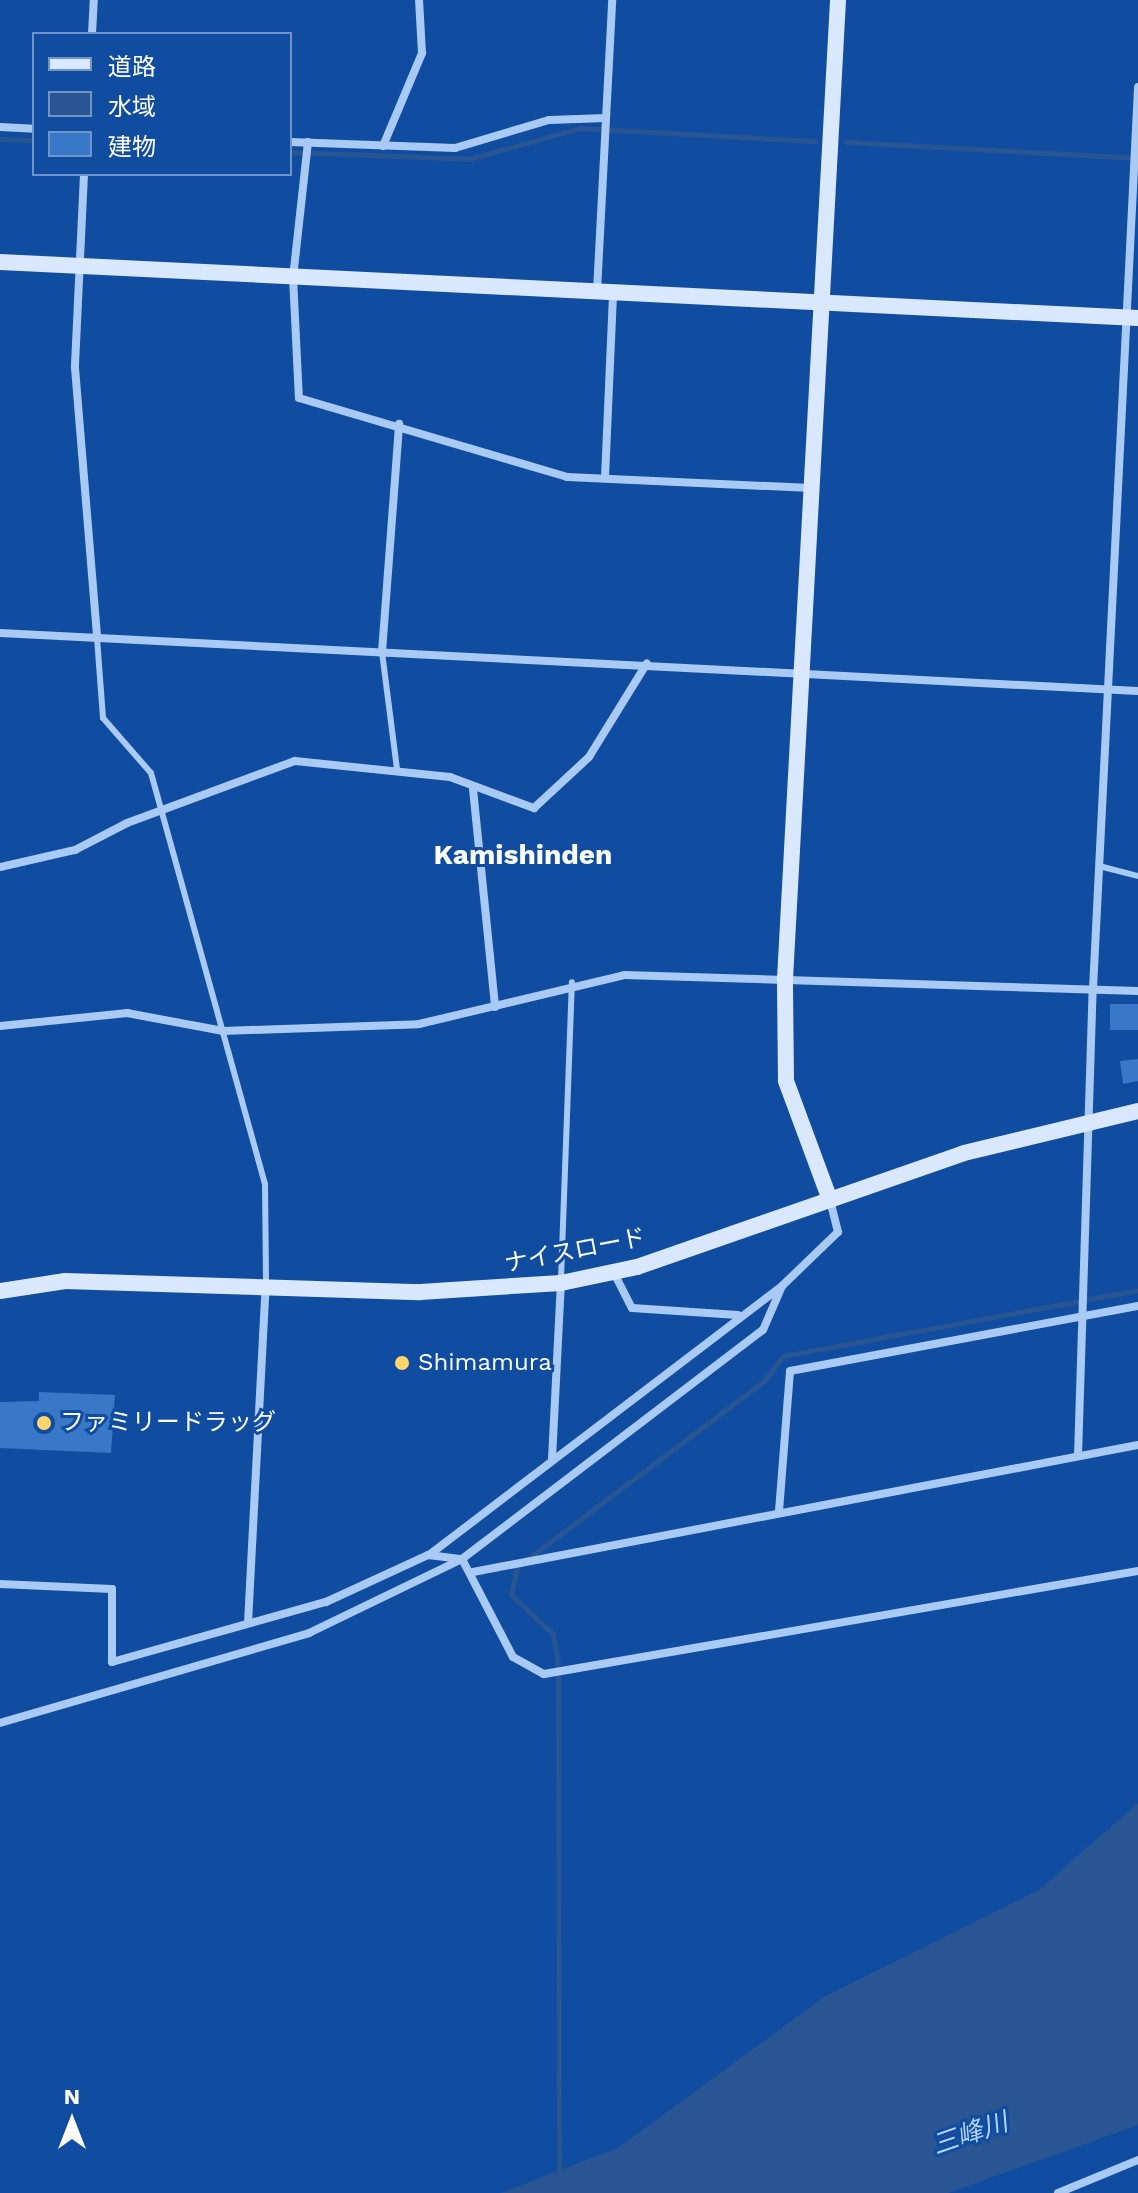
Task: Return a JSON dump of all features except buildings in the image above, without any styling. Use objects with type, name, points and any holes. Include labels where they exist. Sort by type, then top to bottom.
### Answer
[{"type":"street","points":[[92,32],[94,0]]},
{"type":"street","points":[[383,146],[420,62],[419,0]]},
{"type":"street","points":[[605,478],[606,126],[612,0]]},
{"type":"street","points":[[0,1584],[112,1589],[112,1662],[326,1602],[428,1555],[738,1315],[782,1286],[838,1232],[830,1200],[786,1081],[785,979],[798,673],[813,488],[838,0]]},
{"type":"street","points":[[1078,1456],[1092,1119],[1093,989],[1131,318],[1138,87]]},
{"type":"street","points":[[292,143],[307,149],[472,147],[549,120],[606,126]]},
{"type":"street","points":[[0,127],[32,129]]},
{"type":"street","points":[[307,149],[293,277],[299,398],[399,424],[567,477],[813,488]]},
{"type":"street","points":[[84,176],[76,378],[97,638]]},
{"type":"street","points":[[0,262],[823,300],[1131,318]]},
{"type":"street","points":[[382,652],[399,424]]},
{"type":"street","points":[[0,633],[647,663],[1138,691]]},
{"type":"street","points":[[0,867],[75,850],[160,811],[295,761],[397,769],[534,808],[589,757],[647,663]]},
{"type":"street","points":[[473,789],[495,1007]]},
{"type":"street","points":[[0,1026],[127,1013],[223,1031],[419,1024],[495,1007],[572,982],[624,975],[1138,991]]},
{"type":"street","name":"ナイスロード","points":[[0,1291],[65,1281],[489,1292],[561,1283],[614,1272],[830,1200],[1092,1119],[1138,1111]]},
{"type":"street","points":[[614,1272],[632,1308],[738,1315]]},
{"type":"street","points":[[552,1459],[561,1283]]},
{"type":"street","points":[[248,1623],[266,1285]]},
{"type":"street","points":[[0,1723],[309,1633],[462,1559],[763,1330],[782,1286]]},
{"type":"street","points":[[779,1511],[790,1371],[1138,1306]]},
{"type":"street","points":[[473,1572],[779,1511],[1138,1445]]},
{"type":"street","points":[[428,1555],[462,1559],[473,1572],[513,1657],[544,1674],[1138,1571]]},
{"type":"street","points":[[1058,2193],[1138,2160]]},
{"type":"lane","points":[[97,638],[103,718],[151,773],[265,1184],[266,1285]]},
{"type":"lane","points":[[382,652],[397,769]]},
{"type":"lane","points":[[1099,866],[1138,876]]},
{"type":"lane","points":[[561,1283],[572,982]]},
{"type":"water","name":"三峰川","points":[[1138,1803],[1138,2125],[948,2193],[501,2193],[618,2148],[824,1997],[1039,1890]]},
{"type":"waterway","points":[[292,152],[469,159],[580,128],[816,141]]},
{"type":"waterway","points":[[0,139],[32,140]]},
{"type":"waterway","points":[[846,142],[1137,158]]},
{"type":"waterway","points":[[559,2177],[558,1666],[553,1634],[511,1595],[517,1567],[764,1381],[783,1356],[1138,1290]]},
{"type":"place","name":"Shimamura","points":[[402,1363]]},
{"type":"place","name":"ファミリードラッグ","points":[[44,1423]]},
{"type":"district","name":"Kamishinden","points":[[523,855]]}]
